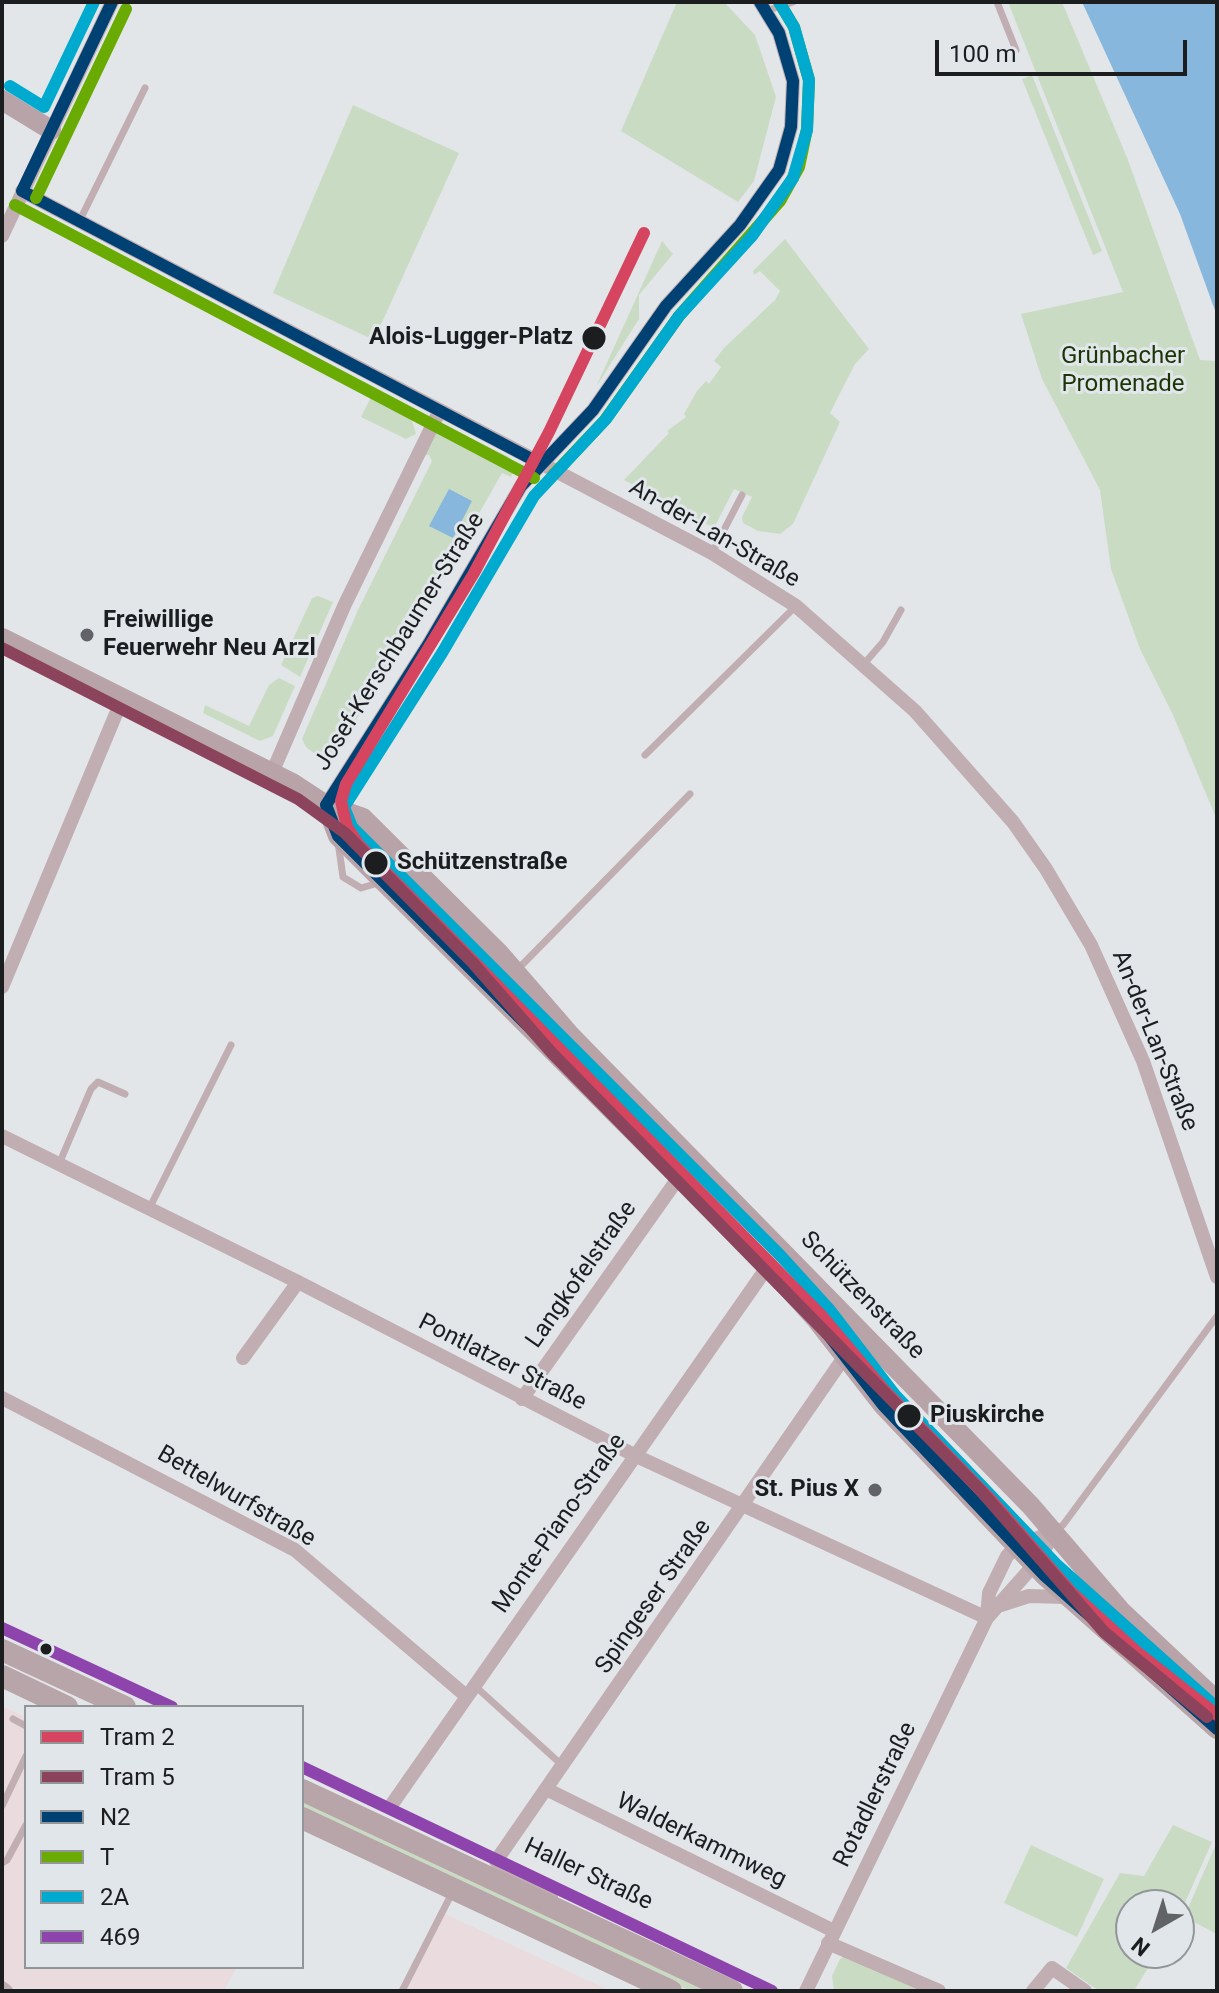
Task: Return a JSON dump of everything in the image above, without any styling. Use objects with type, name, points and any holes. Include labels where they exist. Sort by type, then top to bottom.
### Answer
[{"type":"main road","points":[[2,1650],[121,1705]]},
{"type":"main road","points":[[2,1676],[63,1705]]},
{"type":"main road","name":"Haller Straße","points":[[304,1791],[733,1990]]},
{"type":"main road","points":[[304,1819],[671,1991]]},
{"type":"street","points":[[2,236],[112,2]]},
{"type":"street","name":"Josef-Kerschbaumer-Straße","points":[[326,805],[428,645],[521,486],[593,410],[666,306],[740,225],[767,191],[784,161],[791,127],[793,81],[789,56],[763,6]]},
{"type":"street","points":[[2,100],[51,130]]},
{"type":"street","name":"An-der-Lan-Straße","points":[[22,191],[712,553],[796,606],[915,711],[970,770],[1032,847],[1073,912],[1101,965],[1139,1051],[1217,1277]]},
{"type":"street","points":[[272,773],[345,604],[440,410]]},
{"type":"street","name":"Schützenstraße","points":[[2,638],[272,773],[326,805],[363,818],[1053,1532],[1121,1611],[1217,1701]]},
{"type":"street","points":[[2,987],[123,697]]},
{"type":"street","name":"Schützenstraße","points":[[326,805],[338,836],[768,1266],[883,1405],[1065,1597],[1217,1729]]},
{"type":"street","name":"Pontlatzer Straße","points":[[2,1136],[298,1282],[636,1456],[992,1613]]},
{"type":"street","name":"Langkofelstraße","points":[[522,1399],[679,1177]]},
{"type":"street","name":"Monte-Piano-Straße","points":[[390,1807],[768,1266]]},
{"type":"street","points":[[243,1358],[298,1282]]},
{"type":"street","name":"Spingeser Straße","points":[[496,1861],[745,1505],[845,1356]]},
{"type":"street","name":"Bettelwurfstraße","points":[[2,1398],[295,1550],[469,1690]]},
{"type":"street","points":[[1017,1546],[1053,1532]]},
{"type":"street","name":"Rotadlerstraße","points":[[806,1991],[992,1613],[1035,1565],[1053,1532]]},
{"type":"street","name":"Rotadlerstraße","points":[[992,1613],[989,1593],[1003,1562],[1017,1546]]},
{"type":"street","points":[[992,1613],[1029,1596],[1065,1597]]},
{"type":"street","name":"Walderkammweg","points":[[548,1790],[939,1991]]},
{"type":"street","name":"Haller Straße","points":[[496,1861],[601,1930]]},
{"type":"street","points":[[1033,1991],[1052,1968],[1085,1991]]},
{"type":"lane","points":[[763,6],[793,2]]},
{"type":"lane","points":[[997,2],[1016,50]]},
{"type":"lane","points":[[80,220],[145,88]]},
{"type":"lane","points":[[712,553],[742,495]]},
{"type":"lane","points":[[645,755],[796,606]]},
{"type":"lane","points":[[863,665],[883,642],[901,610]]},
{"type":"lane","points":[[515,972],[690,794]]},
{"type":"lane","points":[[149,1209],[231,1045]]},
{"type":"lane","points":[[59,1164],[91,1089],[98,1082],[125,1094]]},
{"type":"lane","points":[[1053,1532],[1066,1522],[1217,1316]]},
{"type":"lane","points":[[2,1628],[168,1705]]},
{"type":"lane","points":[[469,1690],[563,1767]]},
{"type":"lane","points":[[13,1719],[24,1725]]},
{"type":"lane","points":[[2,1806],[24,1760]]},
{"type":"lane","points":[[304,1768],[496,1861]]},
{"type":"lane","points":[[2,1863],[7,1860],[24,1829]]},
{"type":"lane","name":"Haller Straße","points":[[496,1861],[772,1991]]},
{"type":"lane","points":[[402,1991],[454,1889]]},
{"type":"shaded area","points":[[2,1706],[24,1716],[24,1969],[236,1969],[224,1991],[2,1988]]},
{"type":"shaded area","points":[[439,1911],[611,1991],[400,1991]]},
{"type":"green space","points":[[677,2],[724,2],[755,35],[776,97],[754,181],[738,202],[621,131]]},
{"type":"green space","name":"Grünbacher Promenade","points":[[1008,2],[1062,2],[1128,160],[1200,360],[1217,361],[1217,820],[1173,715],[1140,649],[1111,569],[1100,490],[1042,379],[1021,314],[1123,292]]},
{"type":"green space","points":[[1032,75],[1102,251],[1093,255],[1022,79]]},
{"type":"green space","points":[[353,105],[459,153],[374,340],[273,293]]},
{"type":"green space","points":[[785,239],[869,349],[855,364],[830,413],[840,422],[793,524],[780,534],[758,531],[743,523],[742,517],[752,497],[734,489],[714,528],[624,480],[669,433],[667,431],[686,417],[684,414],[697,391],[706,381],[709,384],[721,367],[714,361],[724,348],[775,300],[780,291],[760,271],[754,275],[753,271]]},
{"type":"green space","points":[[662,241],[673,254],[639,295],[639,319],[596,387]]},
{"type":"green space","points":[[373,393],[410,414],[416,434],[406,439],[361,417]]},
{"type":"green space","points":[[441,424],[507,456],[515,463],[513,473],[511,477],[502,473],[415,626],[338,749],[323,760],[306,747],[302,739],[358,610],[432,461],[429,455],[424,455]]},
{"type":"green space","points":[[318,596],[333,602],[300,677],[281,665],[312,598]]},
{"type":"green space","points":[[279,678],[295,686],[273,736],[260,741],[203,713],[205,705],[249,726],[269,685]]},
{"type":"green space","points":[[304,1802],[707,1991],[690,1991],[304,1810]]},
{"type":"green space","points":[[1173,1825],[1212,1842],[1191,1889],[1115,1889],[1115,1969],[1147,1969],[1134,1991],[1099,1991],[1066,1968],[1120,1873],[1144,1876]]},
{"type":"green space","points":[[1217,1842],[1217,1934],[1195,1923],[1195,1892]]},
{"type":"green space","points":[[1031,1845],[1104,1879],[1077,1937],[1004,1903]]},
{"type":"green space","points":[[845,1956],[925,1991],[834,1991],[832,1976],[840,1959]]},
{"type":"water","points":[[1082,2],[1217,2],[1217,316],[1180,214]]},
{"type":"water","points":[[449,489],[472,501],[453,538],[429,526]]},
{"type":"tram line","name":"2","points":[[644,233],[549,432],[474,573],[346,784],[341,801],[347,827],[359,845],[822,1316],[885,1391],[990,1499],[1071,1592],[1137,1652],[1217,1715]]},
{"type":"tram line","name":"5","points":[[2,648],[298,799],[345,833],[472,962],[551,1052],[981,1491],[1104,1632],[1207,1717]]},
{"type":"transit line","name":"2A","points":[[10,86],[44,107],[94,2]]},
{"type":"transit line","name":"N2","points":[[112,2],[22,191],[541,464]]},
{"type":"transit line","name":"N2","points":[[326,805],[428,645],[521,486],[593,410],[666,306],[740,225],[779,170],[791,127],[793,81],[779,33],[760,2]]},
{"type":"transit line","name":"T","points":[[553,475],[605,420],[679,316],[780,201],[799,167],[807,129],[809,80],[794,27],[779,2]]},
{"type":"transit line","name":"2A","points":[[779,2],[794,27],[809,80],[807,130],[793,178],[752,236],[679,316],[606,419],[534,496],[442,653],[344,807],[352,827],[780,1255],[829,1309],[895,1395],[1056,1564],[1217,1708]]},
{"type":"transit line","name":"T","points":[[36,198],[126,9]]},
{"type":"transit line","name":"T","points":[[15,205],[534,478]]},
{"type":"transit line","name":"N2","points":[[326,805],[338,836],[768,1266],[816,1319],[883,1405],[1045,1576],[1217,1729]]},
{"type":"transit line","name":"469","points":[[2,1628],[168,1705]]},
{"type":"transit line","name":"469","points":[[304,1768],[772,1991]]},
{"type":"place","name":"Alois-Lugger-Platz","points":[[594,338]]},
{"type":"place","name":"Freiwillige Feuerwehr Neu Arzl","points":[[87,635]]},
{"type":"place","name":"Schützenstraße","points":[[376,863]]},
{"type":"place","name":"Piuskirche","points":[[909,1416]]},
{"type":"place","name":"St. Pius X","points":[[875,1490]]}]
